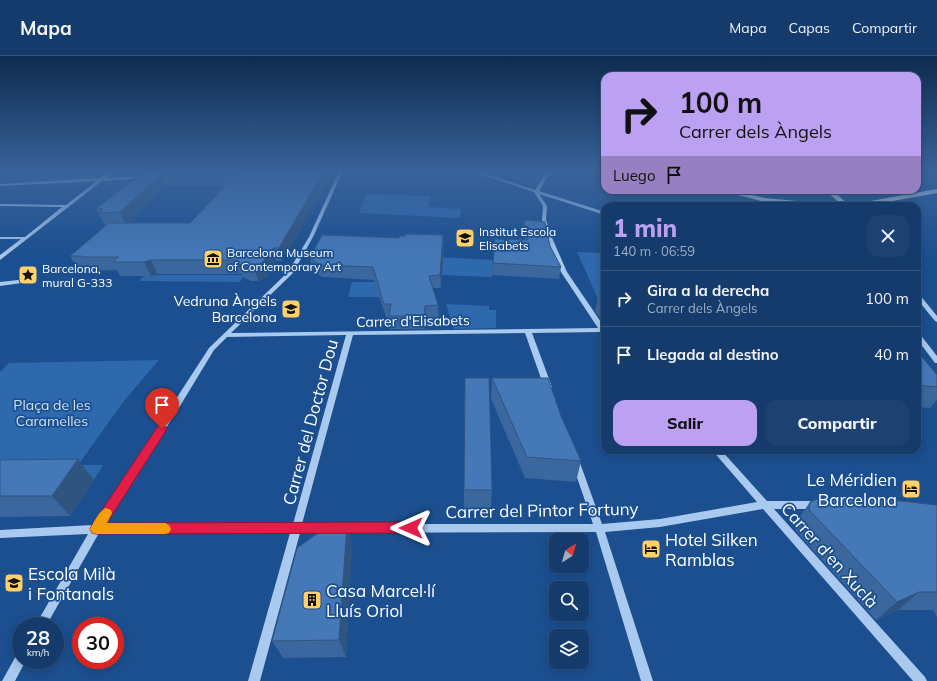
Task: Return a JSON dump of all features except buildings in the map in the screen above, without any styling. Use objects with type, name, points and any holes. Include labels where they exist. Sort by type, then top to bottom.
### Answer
[{"type":"main road","points":[[768,200],[787,202]]},
{"type":"main road","points":[[876,202],[886,200]]},
{"type":"street","points":[[0,258],[75,200]]},
{"type":"street","points":[[45,617],[96,529],[211,349],[290,273],[311,237],[328,200]]},
{"type":"street","points":[[541,200],[545,206],[544,220],[550,240],[564,272],[601,327]]},
{"type":"street","points":[[567,200],[601,213]]},
{"type":"street","points":[[0,205],[67,206]]},
{"type":"street","points":[[0,238],[25,238]]},
{"type":"street","points":[[0,284],[27,281]]},
{"type":"street","points":[[921,300],[937,320]]},
{"type":"street","points":[[528,331],[552,398]]},
{"type":"street","name":"Carrer d'Elisabets","points":[[225,335],[601,331]]},
{"type":"street","name":"Carrer del Doctor Dou","points":[[254,681],[350,334]]},
{"type":"street","points":[[921,339],[937,361]]},
{"type":"street","name":"Carrer d'en Xuclà","points":[[719,454],[921,681]]},
{"type":"street","points":[[574,457],[599,528],[647,681]]},
{"type":"street","name":"Carrer del Pintor Fortuny","points":[[0,534],[96,529],[599,528],[660,523],[764,505],[827,505]]},
{"type":"street","points":[[8,681],[15,669]]},
{"type":"green space","points":[[364,200],[430,200],[428,207],[461,209],[460,218],[359,213]]},
{"type":"green space","points":[[345,252],[493,260],[492,277],[338,271]]},
{"type":"green space","points":[[577,252],[601,253],[601,299],[598,299]]},
{"type":"green space","points":[[244,275],[240,282],[139,281],[144,276]]},
{"type":"green space","points":[[352,282],[402,282],[401,297],[348,297]]},
{"type":"green space","points":[[446,304],[489,306],[489,310],[496,310],[496,328],[454,329]]},
{"type":"green space","name":"Plaça de les Caramelles","points":[[159,360],[124,401],[78,465],[103,465],[94,480],[0,480],[0,372],[9,363]]},
{"type":"slow traffic","points":[[106,513],[96,529],[165,529]]},
{"type":"place","name":"Institut Escola Elisabets","points":[[465,238]]},
{"type":"place","name":"Barcelona Museum of Contemporary Art","points":[[213,259]]},
{"type":"place","name":"Barcelona, mural G-333","points":[[28,275]]},
{"type":"place","name":"Vedruna Àngels Barcelona","points":[[291,309]]},
{"type":"place","name":"Le Méridien Barcelona","points":[[911,489]]},
{"type":"place","name":"Hotel Silken Ramblas","points":[[651,549]]},
{"type":"place","name":"Escola Milà i Fontanals","points":[[14,583]]},
{"type":"place","name":"Casa Marcel·lí Lluís Oriol","points":[[312,600]]},
{"type":"route","points":[[162,429],[96,529],[411,528]]}]
